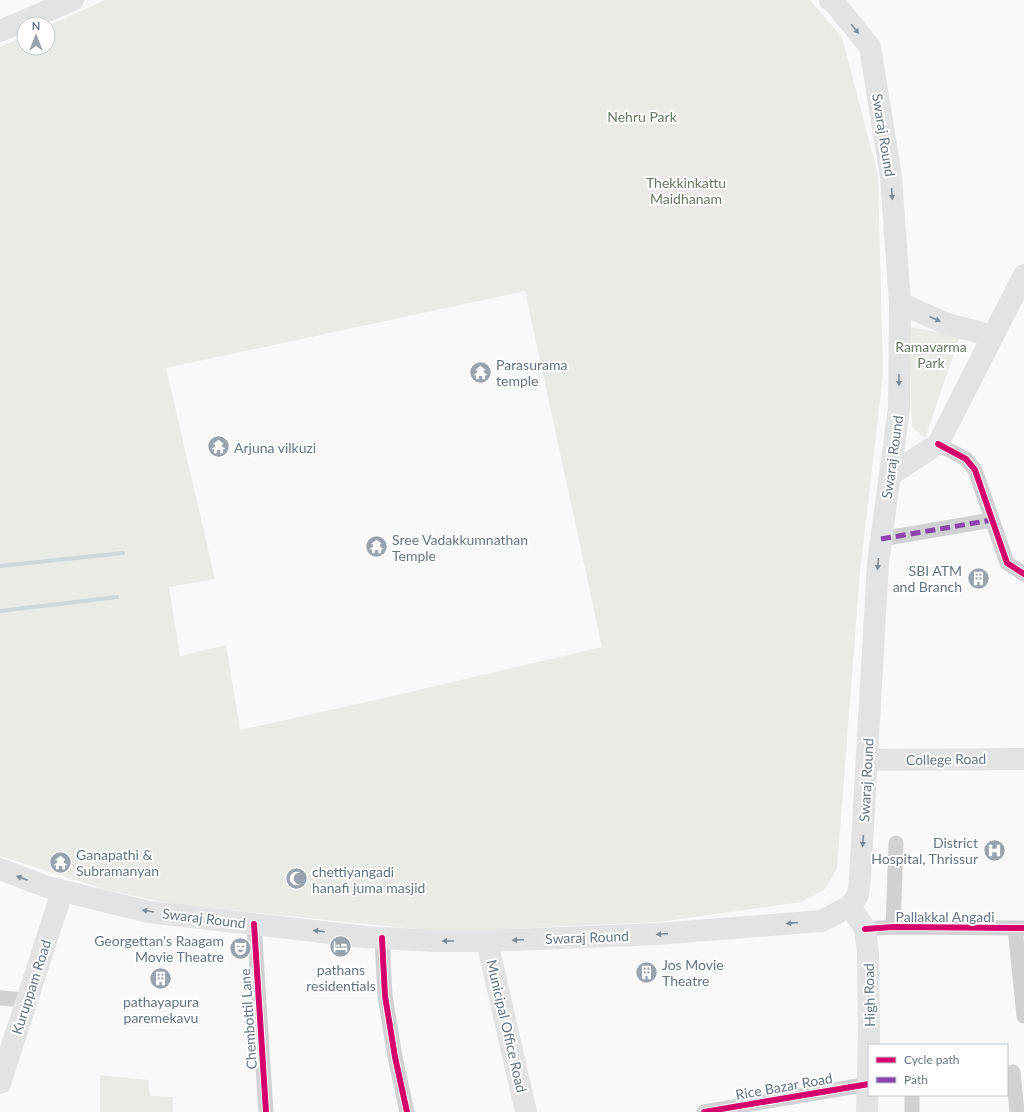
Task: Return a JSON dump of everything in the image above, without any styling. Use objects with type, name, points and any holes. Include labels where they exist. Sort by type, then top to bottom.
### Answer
[{"type":"main road","name":"Swaraj Round","points":[[0,870],[62,892],[149,912],[382,938],[434,941],[487,941],[656,934],[822,921],[850,906],[858,895],[860,878],[868,760],[871,672],[881,539],[899,408],[900,303],[891,177],[870,47],[836,5],[830,0]]},
{"type":"main road","points":[[0,31],[68,1]]},
{"type":"main road","points":[[890,475],[938,444],[1024,276]]},
{"type":"main road","points":[[900,303],[947,324],[993,336]]},
{"type":"main road","name":"College Road","points":[[868,760],[1024,759]]},
{"type":"main road","name":"Kuruppam Road","points":[[0,1082],[62,892]]},
{"type":"main road","name":"High Road","points":[[850,906],[865,929],[868,953],[869,1044]]},
{"type":"main road","name":"Municipal Office Road","points":[[487,941],[526,1112]]},
{"type":"main road","name":"High Road","points":[[867,1112],[868,1096]]},
{"type":"street","points":[[938,444],[966,459],[975,470],[1006,563],[1024,574]]},
{"type":"street","points":[[881,539],[992,520]]},
{"type":"street","points":[[893,927],[896,843]]},
{"type":"street","name":"Chembottil Lane","points":[[254,924],[266,1112]]},
{"type":"street","name":"Pallakkal Angadi","points":[[865,929],[893,927],[1019,928]]},
{"type":"street","points":[[1019,928],[1024,1016]]},
{"type":"street","points":[[382,938],[385,996],[395,1057],[408,1112]]},
{"type":"street","points":[[0,998],[26,1000]]},
{"type":"street","points":[[1015,1072],[1017,1112]]},
{"type":"street","name":"Rice Bazar Road","points":[[704,1112],[868,1084]]},
{"type":"street","points":[[912,1096],[912,1112]]},
{"type":"green space","name":"Thekkinkattu Maidhanam","points":[[105,0],[810,0],[842,37],[878,175],[883,374],[860,572],[837,868],[825,889],[802,902],[659,922],[444,932],[171,904],[107,890],[0,856],[0,47],[16,40],[16,56],[56,56],[56,22]],"holes":[[[525,291],[602,647],[240,730],[226,645],[180,656],[169,587],[215,579],[166,368]]]},
{"type":"green space","name":"Ramavarma Park","points":[[909,327],[960,336],[925,438],[912,427]]},
{"type":"green space","points":[[100,1075],[148,1080],[150,1096],[173,1097],[173,1112],[100,1112]]},
{"type":"waterway","points":[[0,566],[123,553]]},
{"type":"waterway","points":[[0,611],[117,597]]},
{"type":"marked path","points":[[881,539],[992,520]]},
{"type":"cycle path","points":[[938,444],[966,459],[975,470],[1007,563],[1024,574]]},
{"type":"cycle path","points":[[254,924],[266,1112]]},
{"type":"cycle path","points":[[865,929],[893,927],[1024,928]]},
{"type":"cycle path","points":[[382,938],[385,996],[395,1057],[407,1112]]},
{"type":"cycle path","points":[[704,1112],[868,1084]]},
{"type":"place","name":"Parasurama temple","points":[[481,372]]},
{"type":"place","name":"Arjuna vilkuzi","points":[[219,447]]},
{"type":"place","name":"Sree Vadakkumnathan Temple","points":[[377,547]]},
{"type":"place","name":"SBI ATM and Branch","points":[[978,578]]},
{"type":"place","name":"District Hospital, Thrissur","points":[[994,850]]},
{"type":"place","name":"Ganapathi & Subramanyan","points":[[60,862]]},
{"type":"place","name":"chettiyangadi hanafi juma masjid","points":[[296,879]]},
{"type":"place","name":"pathans residentials","points":[[341,947]]},
{"type":"place","name":"Georgettan's Raagam Movie Theatre","points":[[240,948]]},
{"type":"place","name":"Jos Movie Theatre","points":[[647,972]]},
{"type":"place","name":"pathayapura paremekavu","points":[[161,979]]},
{"type":"park label","name":"Nehru Park","points":[[642,116]]}]
